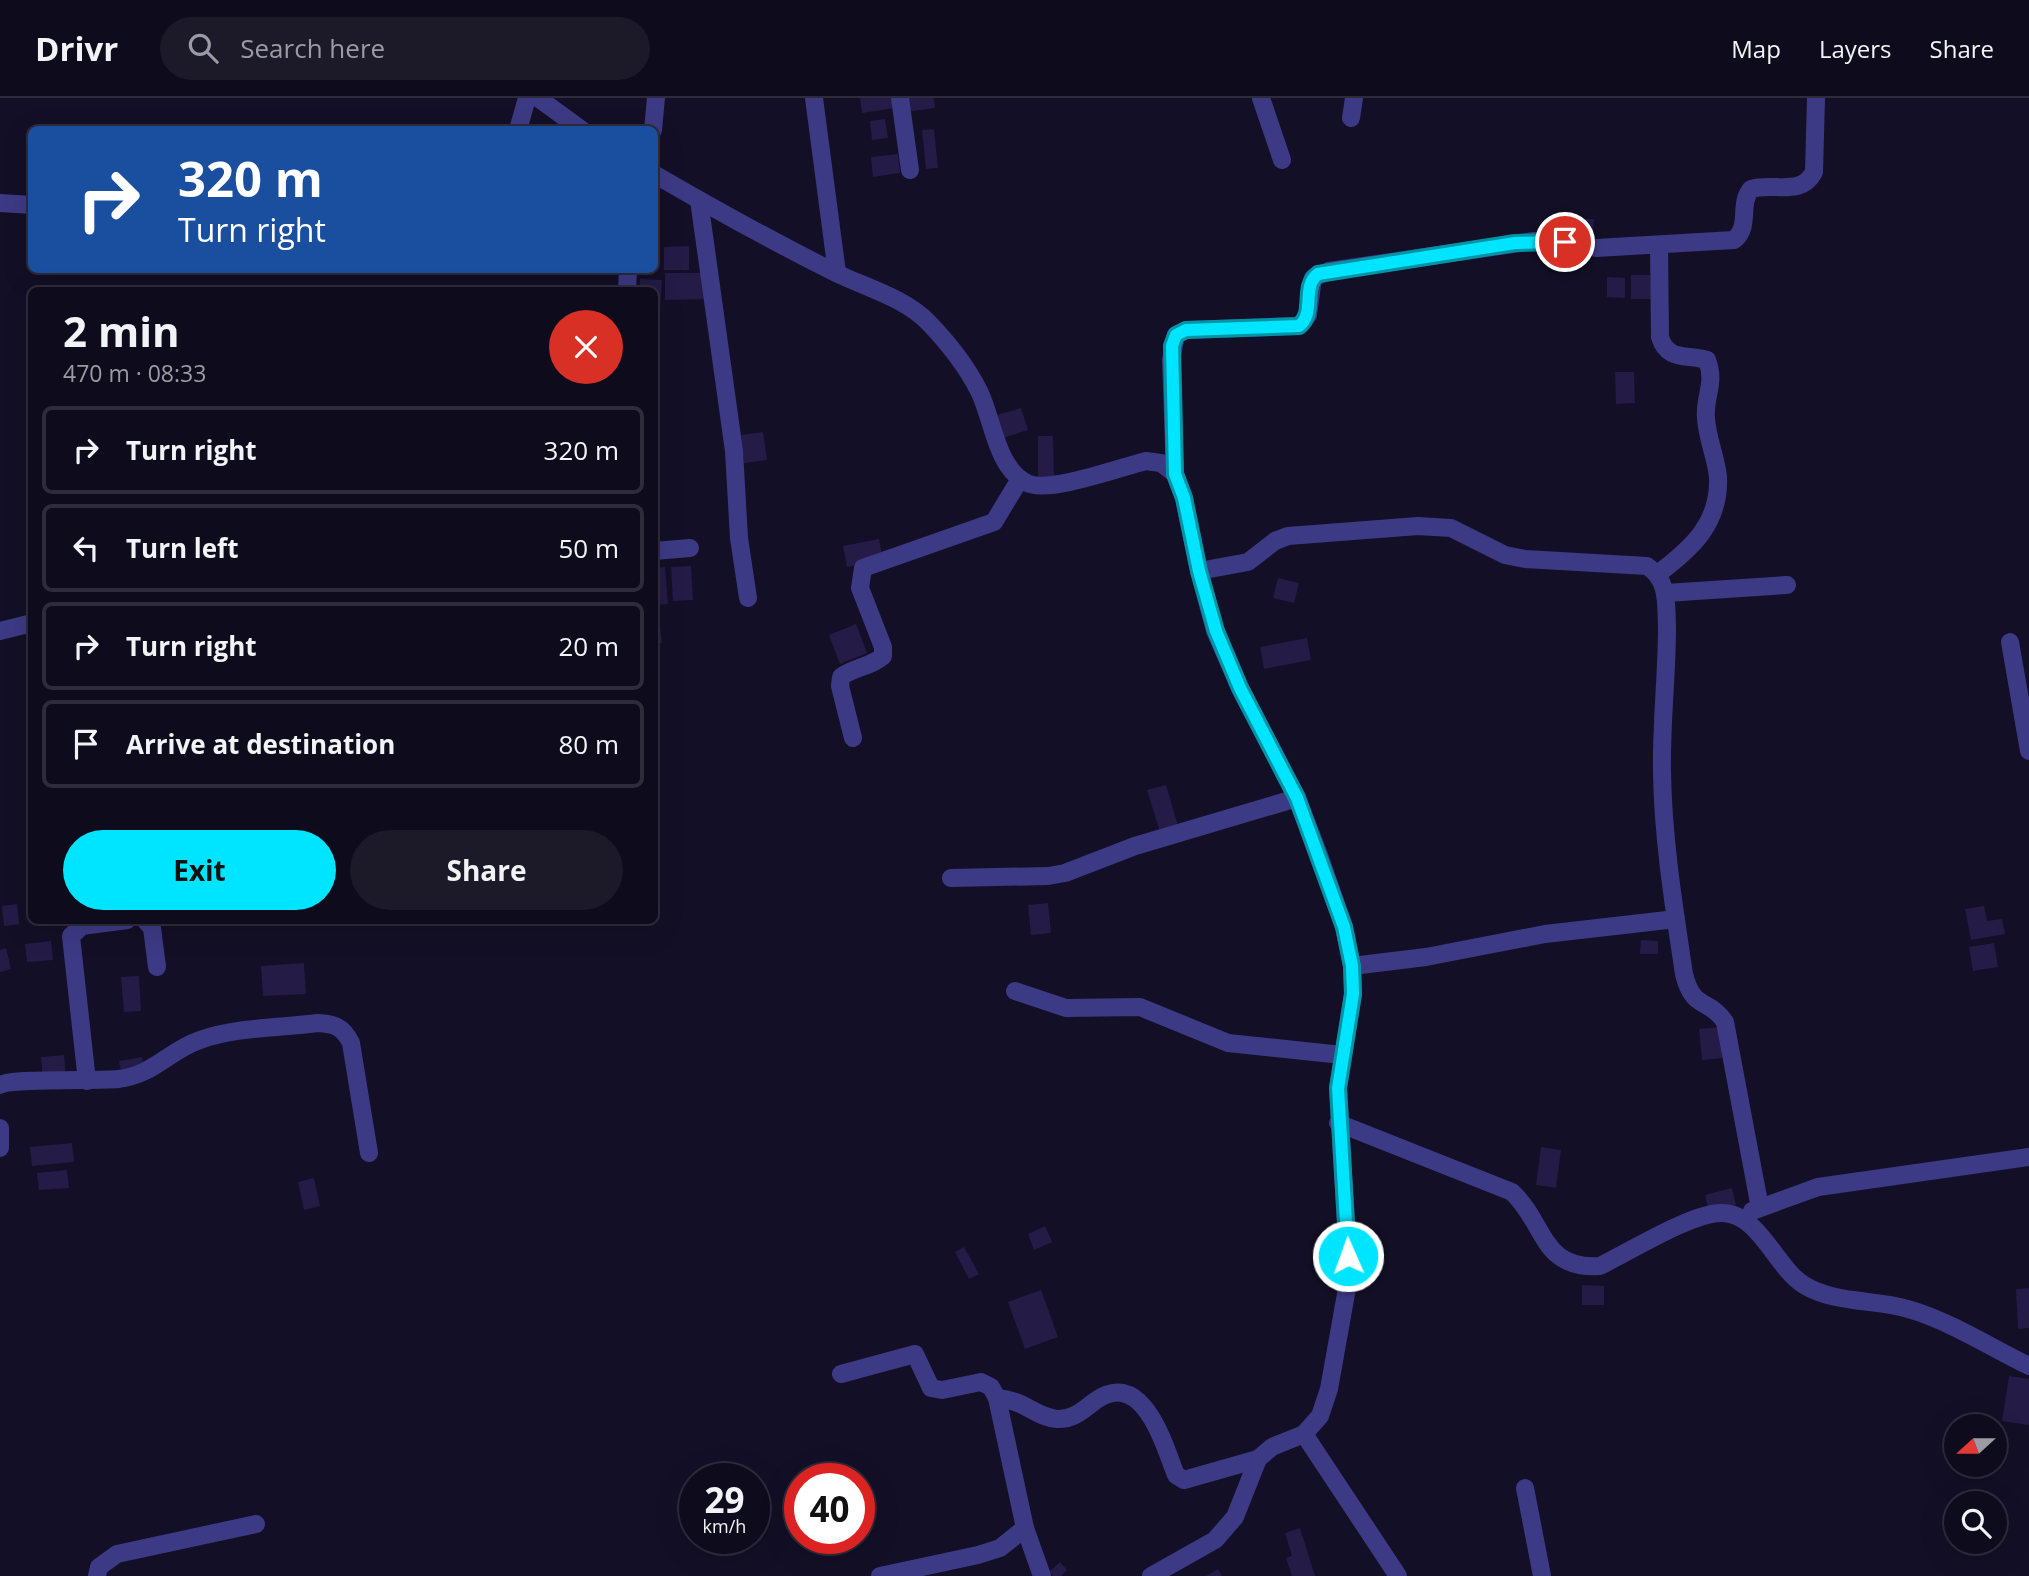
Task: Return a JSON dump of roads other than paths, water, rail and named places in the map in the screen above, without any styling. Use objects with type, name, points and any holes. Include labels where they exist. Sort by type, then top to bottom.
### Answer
[{"type":"street","points":[[519,126],[527,98]]},
{"type":"street","points":[[538,98],[576,126]]},
{"type":"street","points":[[653,126],[656,98]]},
{"type":"street","points":[[814,98],[837,273]]},
{"type":"street","points":[[900,98],[910,170]]},
{"type":"street","points":[[1261,98],[1282,160]]},
{"type":"street","points":[[1351,118],[1354,98]]},
{"type":"street","points":[[997,1398],[1015,1399],[1057,1419],[1082,1412],[1098,1399],[1112,1395],[1128,1395],[1151,1412],[1177,1475],[1184,1480],[1258,1459],[1272,1447],[1304,1434],[1320,1416],[1329,1389],[1349,1277],[1338,1123],[1342,1055],[1353,994],[1352,966],[1344,927],[1297,798],[1240,688],[1216,631],[1199,571],[1184,498],[1175,474],[1172,346],[1176,335],[1186,330],[1299,326],[1308,315],[1313,278],[1329,271],[1534,241],[1550,240],[1596,248],[1734,240],[1744,226],[1744,202],[1752,189],[1798,187],[1808,182],[1814,172],[1816,98]]},
{"type":"street","points":[[658,176],[837,273],[900,302],[926,320],[954,350],[980,393],[1007,464],[1020,479],[1030,485],[1053,485],[1146,461],[1161,463],[1175,474]]},
{"type":"street","points":[[699,200],[734,451],[739,538],[748,598]]},
{"type":"street","points":[[0,203],[28,205]]},
{"type":"street","points":[[1659,245],[1660,337],[1670,355],[1707,360],[1712,375],[1706,423],[1718,475],[1717,493],[1704,532],[1695,545],[1659,573]]},
{"type":"street","points":[[853,738],[840,687],[841,677],[883,656],[883,647],[860,588],[863,568],[995,522],[1020,479]]},
{"type":"street","points":[[1199,571],[1248,562],[1275,541],[1288,536],[1418,526],[1463,531],[1505,555],[1525,559],[1647,566],[1659,573],[1666,593],[1667,681],[1662,769],[1664,822],[1676,919],[1688,990],[1695,1001],[1719,1013],[1727,1029],[1760,1208]]},
{"type":"street","points":[[658,551],[690,548]]},
{"type":"street","points":[[1666,593],[1787,585]]},
{"type":"street","points":[[0,631],[28,624]]},
{"type":"street","points":[[2010,642],[2029,751]]},
{"type":"street","points":[[951,878],[1048,876],[1065,873],[1135,846],[1297,798]]},
{"type":"street","points":[[1352,966],[1426,957],[1545,934],[1676,919]]},
{"type":"street","points":[[87,1081],[71,936],[75,925],[97,924]]},
{"type":"street","points":[[148,924],[152,928],[157,967]]},
{"type":"street","points":[[1015,992],[1066,1008],[1140,1007],[1228,1043],[1342,1055]]},
{"type":"street","points":[[0,1084],[18,1080],[87,1081],[145,1073],[192,1044],[216,1036],[318,1023],[333,1024],[345,1031],[351,1043],[369,1153]]},
{"type":"street","points":[[1338,1123],[1512,1192],[1527,1206],[1546,1244],[1555,1254],[1583,1268],[1600,1266],[1706,1216],[1721,1212],[1738,1216],[1754,1229],[1792,1276],[1806,1286],[1847,1299],[1905,1307],[2029,1366]]},
{"type":"street","points":[[0,1128],[0,1148]]},
{"type":"street","points":[[1738,1216],[1818,1187],[2029,1157]]},
{"type":"street","points":[[841,1374],[915,1354],[932,1388],[942,1390],[981,1382],[991,1387],[997,1398],[1026,1528],[1042,1576]]},
{"type":"street","points":[[1304,1434],[1398,1576]]},
{"type":"street","points":[[1151,1576],[1214,1540],[1235,1517],[1258,1459]]},
{"type":"street","points":[[1525,1488],[1542,1576]]},
{"type":"street","points":[[97,1576],[99,1567],[117,1553],[256,1524]]},
{"type":"street","points":[[880,1576],[1000,1548],[1026,1528]]}]
